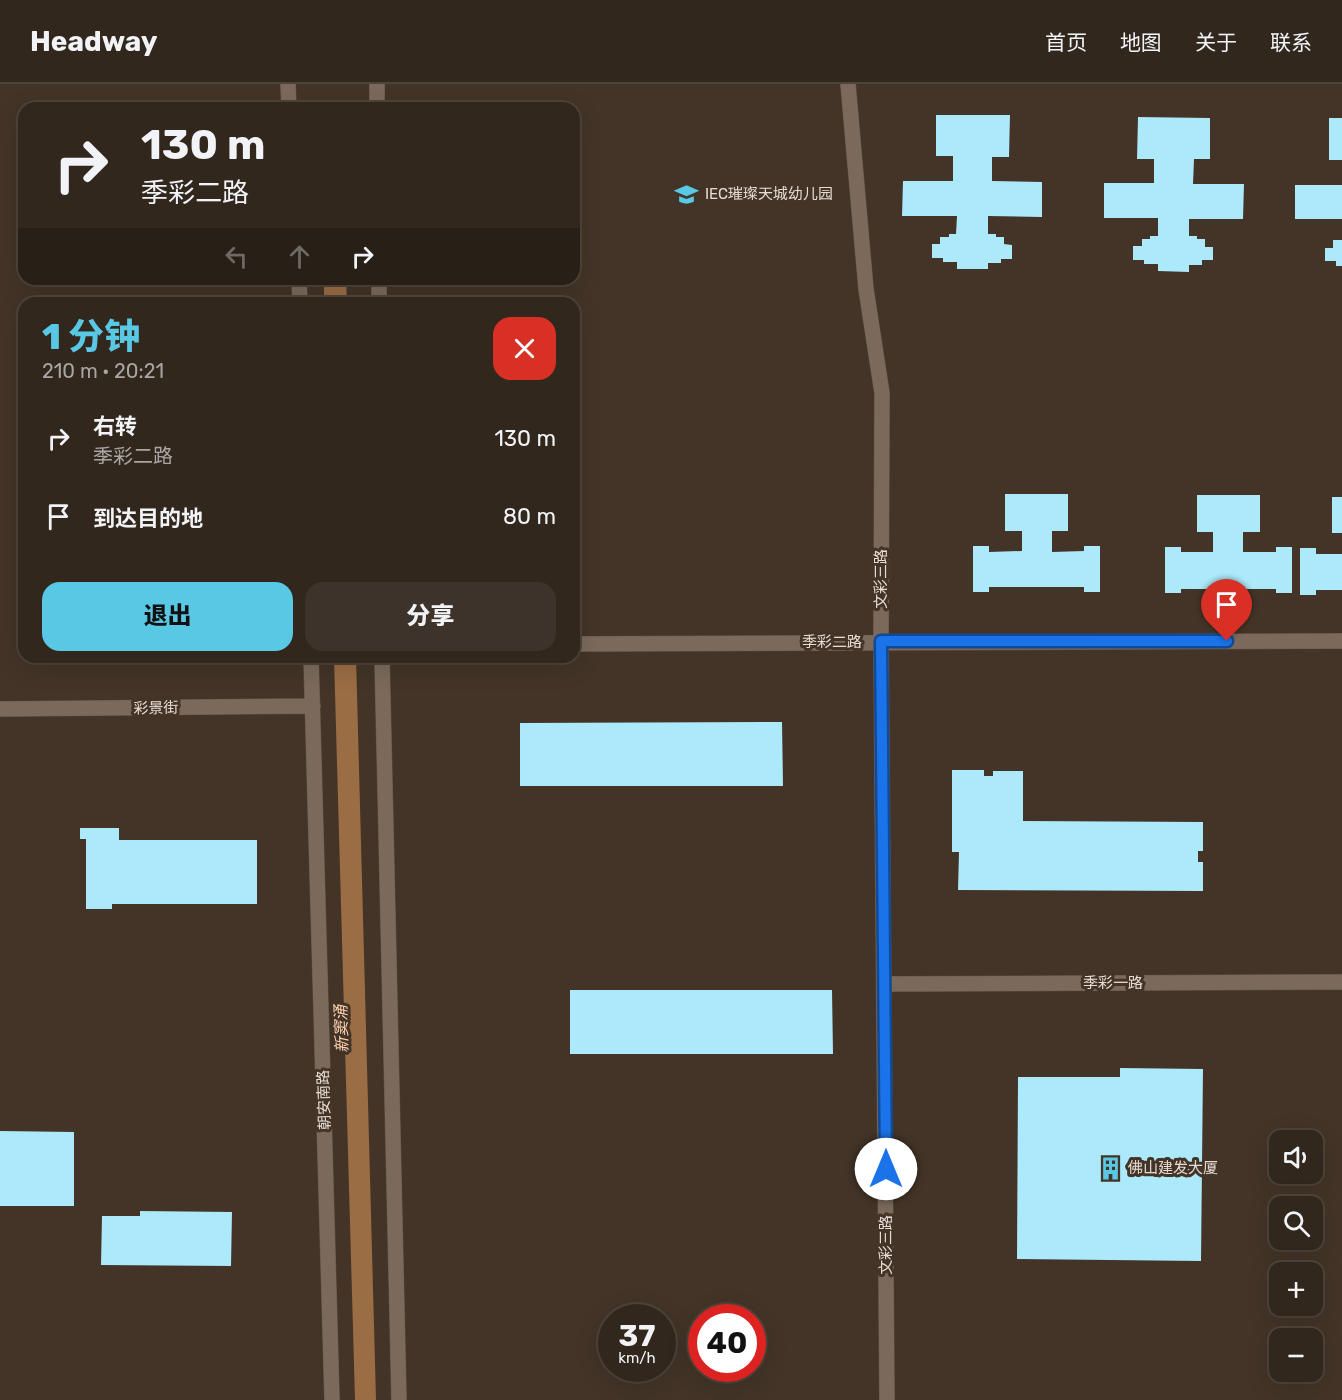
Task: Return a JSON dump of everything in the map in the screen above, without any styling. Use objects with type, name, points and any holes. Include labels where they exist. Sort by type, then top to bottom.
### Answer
[{"type":"street","points":[[288,84],[289,102]]},
{"type":"street","points":[[377,84],[377,102]]},
{"type":"street","name":"文彩三路","points":[[848,84],[866,289],[882,393],[881,641],[887,1400]]},
{"type":"street","name":"季彩二路","points":[[580,644],[1342,641]]},
{"type":"street","name":"朝安南路","points":[[311,663],[332,1400]]},
{"type":"street","points":[[382,663],[399,1400]]},
{"type":"street","name":"彩景街","points":[[0,709],[313,706]]},
{"type":"street","name":"季彩一路","points":[[885,984],[1342,982]]},
{"type":"shaded area","points":[[324,285],[346,285],[347,297],[324,297]]},
{"type":"shaded area","points":[[334,663],[356,663],[376,1400],[355,1400]]},
{"type":"building","points":[[936,115],[1010,115],[1009,157],[992,157],[992,181],[1042,182],[1042,217],[988,216],[988,234],[1004,237],[1004,244],[1012,245],[1012,259],[1001,259],[1001,263],[988,263],[988,269],[957,269],[957,262],[943,262],[943,258],[932,258],[932,244],[940,244],[940,237],[956,234],[957,216],[902,216],[903,181],[953,181],[953,156],[936,156]]},
{"type":"building","points":[[1138,117],[1210,118],[1210,159],[1194,159],[1193,184],[1244,184],[1243,219],[1189,219],[1189,236],[1205,239],[1205,247],[1213,247],[1213,260],[1202,260],[1202,265],[1189,265],[1189,272],[1158,271],[1158,264],[1144,264],[1144,260],[1133,260],[1133,246],[1142,246],[1142,239],[1158,236],[1158,218],[1104,218],[1104,183],[1154,183],[1154,159],[1137,159]]},
{"type":"building","points":[[1329,118],[1342,118],[1342,160],[1329,160]]},
{"type":"building","points":[[1295,185],[1342,185],[1342,219],[1295,219]]},
{"type":"building","points":[[1333,240],[1342,240],[1342,266],[1336,266],[1336,261],[1325,261],[1325,248],[1333,248]]},
{"type":"building","points":[[1005,494],[1068,494],[1068,531],[1052,531],[1052,552],[1084,551],[1084,546],[1100,546],[1100,592],[1084,592],[1084,587],[989,587],[989,592],[973,592],[973,546],[989,546],[989,552],[1022,551],[1022,531],[1005,531]]},
{"type":"building","points":[[1197,495],[1260,495],[1260,532],[1243,532],[1243,552],[1276,552],[1276,547],[1292,547],[1292,593],[1276,593],[1276,589],[1181,589],[1181,593],[1165,593],[1165,547],[1181,547],[1181,552],[1213,552],[1213,532],[1197,532]]},
{"type":"building","points":[[1332,497],[1342,497],[1342,533],[1332,533]]},
{"type":"building","points":[[1300,548],[1316,548],[1316,554],[1342,554],[1342,590],[1316,590],[1316,595],[1300,595]]},
{"type":"building","points":[[782,722],[783,786],[520,786],[520,723]]},
{"type":"building","points":[[952,770],[984,770],[984,776],[993,776],[993,771],[1023,771],[1023,821],[1203,822],[1203,851],[1198,851],[1198,862],[1203,862],[1203,891],[958,890],[959,852],[952,852]]},
{"type":"building","points":[[80,828],[119,828],[119,840],[257,840],[257,904],[112,904],[112,909],[86,909],[86,839],[80,839]]},
{"type":"building","points":[[570,990],[832,990],[833,1054],[570,1054]]},
{"type":"building","name":"佛山建发大厦","points":[[1120,1068],[1203,1069],[1201,1261],[1017,1259],[1018,1077],[1120,1077]]},
{"type":"building","points":[[0,1131],[74,1132],[74,1206],[0,1206]]},
{"type":"building","points":[[140,1211],[232,1212],[231,1266],[101,1265],[102,1216],[140,1216]]},
{"type":"place","name":"IEC璀璨天城幼儿园","points":[[687,194]]},
{"type":"place","name":"佛山建发大厦","points":[[1110,1168]]},
{"type":"route","points":[[886,1169],[881,641],[1227,641]]},
{"type":"water label","name":"新窦涌","points":[[341,1029]]}]
